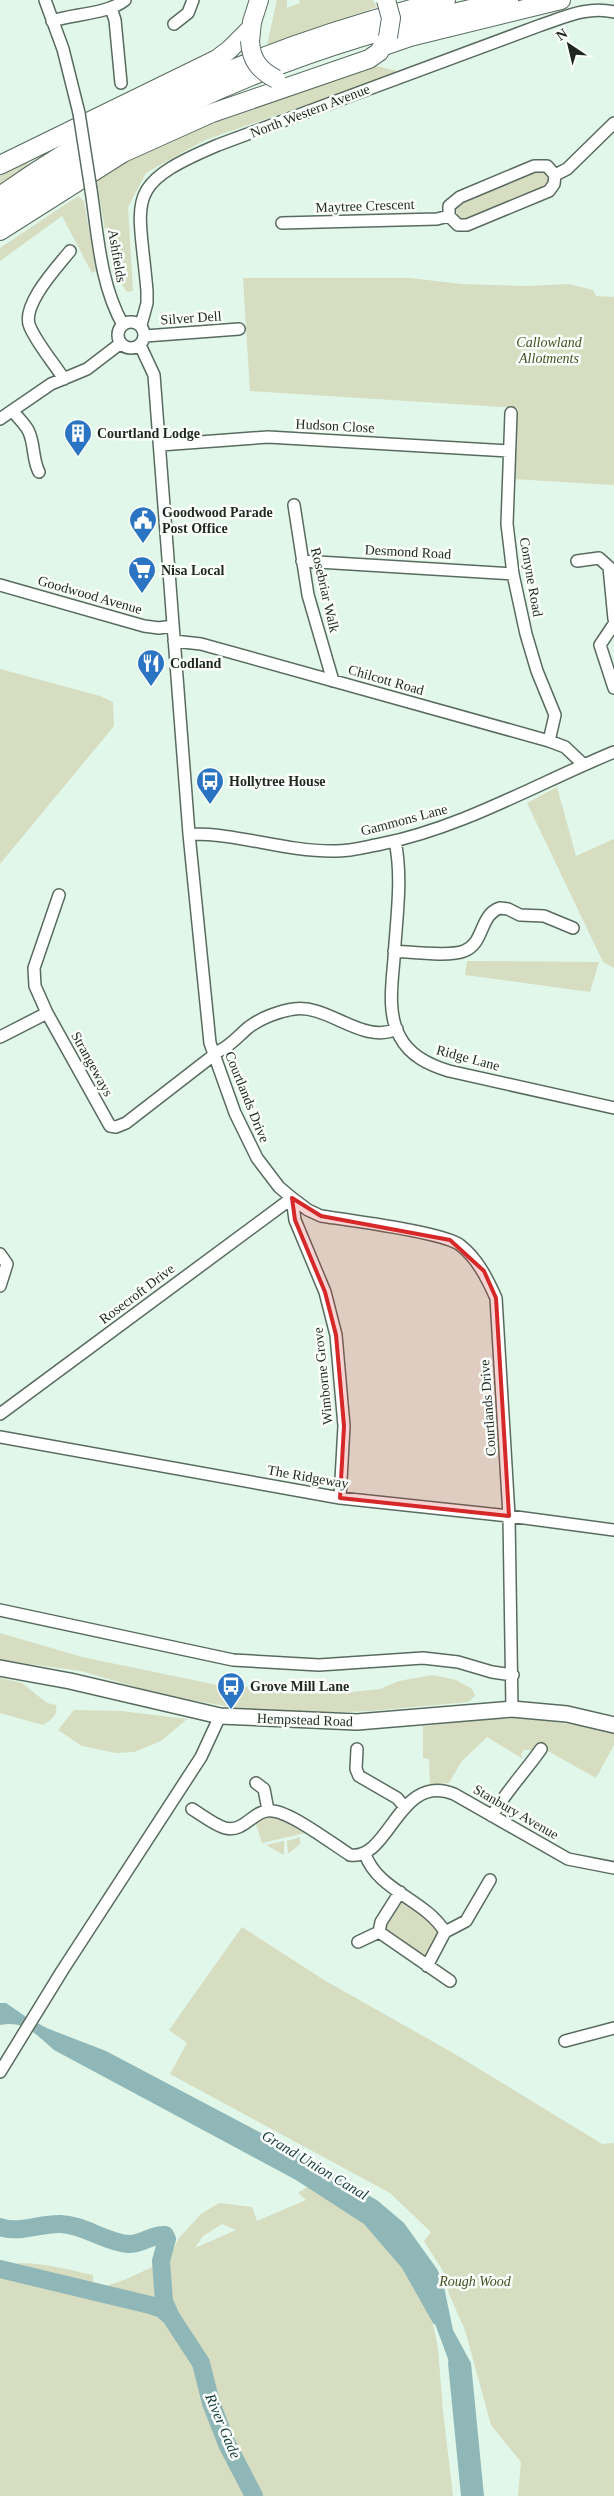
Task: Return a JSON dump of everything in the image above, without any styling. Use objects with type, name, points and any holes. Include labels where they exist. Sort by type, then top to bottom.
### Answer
[{"type":"highway","points":[[259,0],[251,30],[251,54],[265,74],[276,79],[299,83]]},
{"type":"highway","points":[[386,0],[391,18],[386,42]]},
{"type":"highway","points":[[0,196],[57,159],[148,108],[228,71],[285,48],[368,20],[446,0]]},
{"type":"highway","points":[[0,214],[38,187],[132,132],[239,81],[359,38],[412,22],[509,0]]},
{"type":"highway","points":[[0,231],[123,152],[212,113],[369,58],[386,42],[561,0]]},
{"type":"highway","points":[[0,165],[218,58],[251,30]]},
{"type":"highway","points":[[0,160],[24,154]]},
{"type":"main road","name":"Hempstead Road","points":[[0,1668],[70,1681],[220,1716],[357,1722],[512,1709],[566,1714],[614,1724]]},
{"type":"street","points":[[36,0],[52,21]]},
{"type":"street","points":[[45,0],[52,21]]},
{"type":"street","points":[[52,21],[125,0]]},
{"type":"street","points":[[174,24],[188,13],[193,0]]},
{"type":"street","points":[[250,0],[251,30]]},
{"type":"street","points":[[105,6],[115,20],[121,83]]},
{"type":"street","name":"North Western Avenue","points":[[142,336],[147,291],[139,220],[140,204],[146,188],[170,168],[218,145],[541,25],[582,11],[604,10],[614,12]]},
{"type":"street","name":"Ashfields","points":[[52,21],[63,48],[79,113],[105,280],[110,299],[123,325]]},
{"type":"street","name":"Maytree Crescent","points":[[282,223],[437,219],[449,216],[458,225],[467,224],[545,194],[554,184],[555,175],[567,169],[614,123]]},
{"type":"street","points":[[449,216],[449,206],[455,200],[534,166],[547,166],[555,175]]},
{"type":"street","points":[[64,378],[28,325],[30,308],[39,290],[70,251]]},
{"type":"street","points":[[134,322],[142,336],[128,348],[121,343],[119,332],[123,325],[134,322]]},
{"type":"street","name":"Silver Dell","points":[[142,336],[239,329]]},
{"type":"street","name":"Courtlands Drive","points":[[142,336],[154,375],[189,834],[208,1028],[214,1055],[246,1140],[266,1171],[292,1198],[308,1210],[322,1216],[450,1240],[459,1244],[484,1271],[496,1298],[509,1516],[513,1675],[512,1709]]},
{"type":"street","points":[[0,419],[30,397],[64,378],[87,369],[121,343]]},
{"type":"street","points":[[13,411],[28,430],[35,455],[34,463],[39,472]]},
{"type":"street","name":"Comyne Road","points":[[511,412],[506,501],[513,574],[526,634],[537,671],[555,716],[549,741]]},
{"type":"street","name":"Hudson Close","points":[[160,445],[268,437],[509,451]]},
{"type":"street","name":"Rosebriar Walk","points":[[294,505],[308,595],[333,681]]},
{"type":"street","points":[[577,561],[599,558],[608,567],[614,619]]},
{"type":"street","name":"Desmond Road","points":[[302,561],[513,574]]},
{"type":"street","name":"Goodwood Avenue","points":[[0,585],[144,626],[159,628],[172,626]]},
{"type":"street","points":[[614,624],[600,645],[614,688]]},
{"type":"street","name":"Chilcott Road","points":[[174,641],[201,644],[549,741],[565,747],[584,764]]},
{"type":"street","name":"Gammons Lane","points":[[189,834],[216,834],[301,848],[333,851],[395,841],[475,815],[614,752]]},
{"type":"street","name":"Ridge Lane","points":[[395,841],[399,870],[392,1006],[396,1029],[400,1038],[415,1055],[440,1069],[614,1108]]},
{"type":"street","name":"Strangeways","points":[[59,895],[34,977],[37,992],[107,1122],[113,1127],[126,1124],[214,1055]]},
{"type":"street","points":[[394,951],[448,955],[462,952],[478,942],[487,917],[500,908],[508,909],[520,915],[544,916],[572,928]]},
{"type":"street","points":[[214,1055],[231,1045],[255,1023],[276,1013],[297,1008],[310,1009],[376,1033],[396,1029]]},
{"type":"street","points":[[0,1037],[47,1012]]},
{"type":"street","name":"Rosecroft Drive","points":[[0,1414],[292,1198]]},
{"type":"street","name":"Wimborne Grove","points":[[292,1198],[295,1220],[325,1292],[336,1335],[344,1426],[340,1498]]},
{"type":"street","points":[[0,1254],[7,1264],[0,1286]]},
{"type":"street","name":"The Ridgeway","points":[[0,1438],[340,1498],[509,1516],[614,1530]]},
{"type":"street","points":[[0,1610],[233,1660],[319,1665],[423,1658],[458,1662],[492,1672],[513,1675]]},
{"type":"street","points":[[0,2072],[32,2018],[201,1757],[220,1716]]},
{"type":"street","points":[[492,1816],[510,1786],[529,1767],[542,1749]]},
{"type":"street","points":[[356,1750],[356,1769],[359,1776],[397,1798],[404,1806]]},
{"type":"street","points":[[256,1783],[264,1789],[268,1810]]},
{"type":"street","name":"Stanbury Avenue","points":[[365,1854],[380,1840],[404,1806],[423,1795],[444,1791],[454,1794],[568,1859],[614,1868]]},
{"type":"street","points":[[192,1809],[222,1827],[232,1829],[242,1827],[253,1816],[268,1810],[283,1813],[350,1855],[365,1854],[375,1874],[437,1919],[446,1932]]},
{"type":"street","points":[[427,1966],[446,1932],[466,1921],[490,1880]]},
{"type":"street","points":[[379,1932],[381,1922],[400,1892]]},
{"type":"street","points":[[358,1942],[379,1932]]},
{"type":"street","points":[[379,1932],[450,1982]]},
{"type":"street","points":[[565,2041],[614,2028]]},
{"type":"highlighted area","points":[[292,1198],[321,1216],[450,1240],[484,1271],[496,1298],[509,1516],[340,1498],[344,1426],[336,1335],[325,1292],[295,1220]]},
{"type":"green space","points":[[277,0],[287,0],[287,8],[300,3],[299,0],[373,0],[377,7],[267,45]]},
{"type":"green space","points":[[373,65],[401,72],[205,140],[146,173],[128,207],[133,291],[127,292],[112,270],[96,176],[129,158],[197,127]]},
{"type":"green space","points":[[26,162],[31,166],[0,185],[0,171]]},
{"type":"green space","points":[[535,170],[543,171],[549,176],[547,186],[466,220],[458,219],[455,215],[456,204]]},
{"type":"green space","points":[[78,196],[84,201],[96,271],[92,273],[62,216],[0,261],[0,248]]},
{"type":"green space","name":"Callowland Allotments","points":[[243,278],[410,278],[461,284],[527,286],[569,284],[593,290],[596,296],[614,297],[614,485],[513,479],[518,408],[250,391]]},
{"type":"green space","points":[[0,669],[100,696],[113,702],[114,726],[0,864]]},
{"type":"green space","points":[[557,787],[576,856],[614,839],[614,968],[603,962],[527,803]]},
{"type":"green space","points":[[467,961],[599,962],[590,992],[465,975]]},
{"type":"green space","points":[[0,1633],[82,1657],[222,1686],[351,1692],[380,1689],[399,1681],[432,1675],[456,1680],[472,1689],[475,1696],[468,1702],[370,1711],[292,1714],[247,1710],[139,1688],[81,1671],[0,1660]]},
{"type":"green space","points":[[0,1678],[22,1683],[47,1703],[56,1705],[56,1712],[53,1717],[43,1725],[0,1713]]},
{"type":"green space","points":[[74,1710],[121,1711],[187,1719],[161,1741],[134,1752],[116,1753],[82,1746],[58,1730]]},
{"type":"green space","points":[[527,1718],[595,1728],[614,1734],[614,1745],[596,1778],[539,1746],[534,1750],[524,1750],[521,1755],[523,1759],[487,1737],[461,1762],[449,1783],[430,1785],[429,1759],[423,1758],[423,1726],[491,1719]]},
{"type":"green space","points":[[266,1815],[280,1817],[305,1833],[262,1843],[255,1821]]},
{"type":"green space","points":[[300,1837],[300,1844],[288,1854],[287,1841]]},
{"type":"green space","points":[[284,1841],[284,1855],[266,1845]]},
{"type":"green space","points":[[406,1901],[440,1931],[425,1958],[386,1931],[392,1913]]},
{"type":"green space","name":"Rough Wood","points":[[242,1927],[324,1980],[453,2053],[602,2144],[614,2143],[614,2496],[518,2496],[521,2462],[491,2425],[465,2330],[449,2294],[443,2271],[424,2241],[431,2232],[390,2193],[170,2074],[187,2043],[169,2030]]},
{"type":"green space","points":[[311,2185],[365,2221],[401,2264],[431,2315],[438,2348],[453,2496],[0,2496],[0,2272],[8,2266],[28,2263],[63,2268],[93,2275],[94,2290],[124,2280],[168,2260],[179,2238],[201,2214],[219,2203],[252,2207],[257,2221],[306,2200],[298,2193]],"holes":[[[222,2224],[236,2230],[195,2248],[203,2236]]]},
{"type":"water","points":[[0,2003],[6,2003],[29,2019],[49,2029],[106,2051],[303,2155],[378,2201],[404,2223],[437,2269],[443,2282],[453,2330],[471,2363],[484,2496],[461,2496],[448,2363],[450,2351],[447,2334],[433,2323],[402,2268],[364,2224],[296,2180],[54,2050],[30,2030],[17,2025],[0,2025]]},
{"type":"waterway","name":"River Gade","points":[[0,2227],[23,2229],[53,2224],[70,2225],[119,2243],[128,2244],[165,2235],[167,2239],[161,2261],[164,2301],[171,2317],[201,2363],[211,2403],[227,2444],[254,2496]]},
{"type":"waterway","points":[[0,2269],[150,2305],[162,2309],[171,2317]]},
{"type":"waterway","name":"Grand Union Canal","points":[[439,2320],[453,2358]]},
{"type":"place","name":"Courtland Lodge","points":[[78,457]]},
{"type":"place","name":"Goodwood Parade Post Office","points":[[143,544]]},
{"type":"place","name":"Nisa Local","points":[[142,594]]},
{"type":"place","name":"Codland","points":[[151,687]]},
{"type":"place","name":"Hollytree House","points":[[210,805]]},
{"type":"place","name":"Grove Mill Lane","points":[[231,1710]]}]
